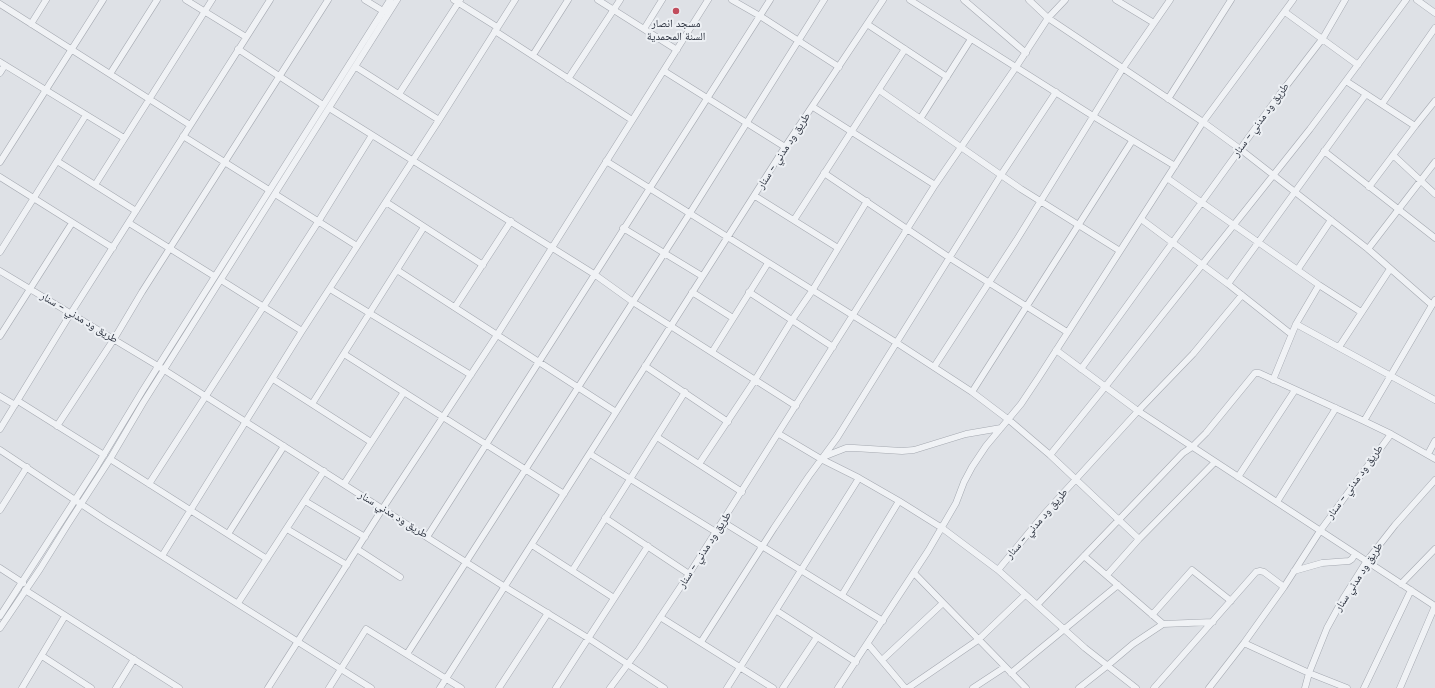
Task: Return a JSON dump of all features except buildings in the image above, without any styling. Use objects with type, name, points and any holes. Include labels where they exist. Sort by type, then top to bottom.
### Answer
[{"type":"street","points":[[31,24],[46,0]]},
{"type":"street","points":[[0,162],[102,0]]},
{"type":"street","points":[[110,74],[157,0]]},
{"type":"street","points":[[186,0],[246,37]]},
{"type":"street","points":[[95,185],[212,0]]},
{"type":"street","points":[[0,429],[71,313],[270,0]]},
{"type":"street","points":[[57,426],[114,339],[170,248],[328,0]]},
{"type":"street","points":[[365,0],[383,11]]},
{"type":"street","points":[[0,628],[79,502],[104,455],[221,280],[275,194],[390,0]]},
{"type":"street","points":[[0,616],[110,459],[214,276],[269,190],[326,106],[356,66],[397,0]]},
{"type":"street","points":[[162,556],[273,380],[302,331],[413,161],[515,0]]},
{"type":"street","points":[[533,55],[568,0]]},
{"type":"street","points":[[598,0],[677,50]]},
{"type":"street","points":[[568,79],[620,0]]},
{"type":"street","points":[[644,29],[662,0]]},
{"type":"street","points":[[268,688],[383,508],[497,335],[708,0]]},
{"type":"street","points":[[732,0],[760,16],[839,67]]},
{"type":"street","points":[[427,537],[770,0]]},
{"type":"street","points":[[407,654],[690,213],[824,0]]},
{"type":"street","name":"طريق ود مدني - سنار","points":[[883,0],[785,147],[728,236],[768,263],[897,343],[972,392],[1009,420],[1050,455],[1139,539]]},
{"type":"street","points":[[910,0],[1175,166]]},
{"type":"street","points":[[964,0],[1026,53]]},
{"type":"street","points":[[1029,0],[1048,18],[1203,122],[1240,149],[1368,249],[1390,269],[1434,302],[1364,420]]},
{"type":"street","name":"طريق ود مدني - سنار","points":[[610,688],[660,617],[723,522],[852,315],[909,229],[935,186],[1026,53],[1048,18],[1065,0]]},
{"type":"street","points":[[1116,0],[1154,22]]},
{"type":"street","points":[[934,367],[1041,201],[1123,68],[1170,0]]},
{"type":"street","points":[[1168,99],[1231,0]]},
{"type":"street","points":[[838,688],[883,621],[942,528],[956,503],[964,482],[972,467],[986,446],[1021,404],[1142,219],[1203,122],[1293,0]]},
{"type":"street","name":"طريق ود مدني - سنار","points":[[1081,369],[1280,94],[1323,38],[1345,0]]},
{"type":"street","points":[[1050,455],[1274,175],[1406,0]]},
{"type":"street","points":[[1416,0],[1435,13]]},
{"type":"street","points":[[399,94],[457,1],[568,79],[632,120]]},
{"type":"street","points":[[0,4],[190,125]]},
{"type":"street","points":[[1284,12],[1323,38],[1358,65]]},
{"type":"street","points":[[867,24],[947,77]]},
{"type":"street","points":[[1382,104],[1435,28]]},
{"type":"street","points":[[920,119],[971,39]]},
{"type":"street","points":[[238,49],[594,274],[633,302],[796,406]]},
{"type":"street","points":[[794,220],[905,49]]},
{"type":"street","points":[[0,73],[2,64],[124,138]]},
{"type":"street","points":[[356,66],[439,120]]},
{"type":"street","points":[[664,71],[785,147]]},
{"type":"street","points":[[1346,81],[1415,126]]},
{"type":"street","points":[[879,90],[1001,175],[1120,251]]},
{"type":"street","points":[[702,642],[762,546],[837,438],[1001,175],[1056,92]]},
{"type":"street","points":[[1228,284],[1366,94]]},
{"type":"street","points":[[1369,187],[1435,101]]},
{"type":"street","name":"طريق ود مدني - سنار","points":[[813,107],[935,186]]},
{"type":"street","points":[[0,252],[86,115]]},
{"type":"street","points":[[149,484],[318,222],[372,135]]},
{"type":"street","points":[[183,136],[269,190]]},
{"type":"street","points":[[972,392],[1132,140]]},
{"type":"street","points":[[1324,151],[1435,238]]},
{"type":"street","points":[[1393,155],[1435,194]]},
{"type":"street","points":[[56,161],[136,211]]},
{"type":"street","points":[[440,688],[728,236],[649,189],[606,161]]},
{"type":"street","points":[[1368,249],[1435,162]]},
{"type":"street","points":[[824,173],[950,258],[1067,332]]},
{"type":"street","points":[[0,177],[113,248]]},
{"type":"street","points":[[1167,178],[1258,243],[1361,312]]},
{"type":"street","points":[[275,194],[357,246]]},
{"type":"street","name":"طريق ود مدني - سنار","points":[[754,196],[838,248]]},
{"type":"street","points":[[699,464],[728,422],[812,291],[867,201]]},
{"type":"street","points":[[386,202],[483,265]]},
{"type":"street","points":[[1142,219],[1291,334]]},
{"type":"street","points":[[1298,270],[1331,220]]},
{"type":"street","points":[[455,307],[511,221]]},
{"type":"street","points":[[0,335],[72,222]]},
{"type":"street","points":[[128,223],[214,276]]},
{"type":"street","points":[[312,404],[424,227]]},
{"type":"street","points":[[624,228],[702,276]]},
{"type":"street","points":[[712,352],[768,263]]},
{"type":"street","points":[[1339,347],[1390,269]]},
{"type":"street","points":[[396,270],[616,412]]},
{"type":"street","name":"طريق ود مدني - سنار","points":[[0,271],[161,368]]},
{"type":"street","points":[[221,280],[302,331]]},
{"type":"street","points":[[1272,380],[1291,334],[1319,285]]},
{"type":"street","points":[[330,289],[471,375]]},
{"type":"street","points":[[692,292],[733,318]]},
{"type":"street","points":[[750,292],[833,347]]},
{"type":"street","name":"طريق ود مدني - سنار","points":[[998,570],[1025,536],[1076,479],[1138,411],[1193,354],[1242,295]]},
{"type":"street","points":[[1296,324],[1390,374],[1435,400]]},
{"type":"street","name":"طريق ود مدني - سنار","points":[[1056,350],[1138,411],[1435,606]]},
{"type":"street","points":[[344,354],[564,494]]},
{"type":"street","points":[[645,366],[728,422]]},
{"type":"street","name":"طريق ود مدني سنار","points":[[161,368],[505,587],[588,638],[664,688]]},
{"type":"street","name":"طريق ود مدني - سنار","points":[[1037,605],[1183,453],[1192,447],[1206,433],[1255,372],[1364,420],[1435,459]]},
{"type":"street","points":[[273,380],[371,442]]},
{"type":"street","points":[[1238,477],[1295,390]]},
{"type":"street","points":[[344,484],[404,392]]},
{"type":"street","points":[[572,571],[685,392]]},
{"type":"street","points":[[0,396],[16,403],[57,426],[104,455]]},
{"type":"street","points":[[1276,502],[1336,408]]},
{"type":"street","points":[[822,458],[846,448],[902,451],[914,450],[966,434],[1001,428]]},
{"type":"street","name":"طريق ود مدني - سنار","points":[[779,434],[899,501],[942,528],[998,570],[1064,630],[1136,688]]},
{"type":"street","name":"طريق ود مدني - سنار","points":[[1209,688],[1244,643],[1284,587],[1320,531],[1391,434]]},
{"type":"street","points":[[657,437],[742,492]]},
{"type":"street","points":[[1428,454],[1435,441]]},
{"type":"street","points":[[228,534],[284,446]]},
{"type":"street","points":[[0,450],[162,556],[371,688]]},
{"type":"street","points":[[590,454],[716,532]]},
{"type":"street","points":[[110,459],[267,559]]},
{"type":"street","points":[[1107,575],[1139,539],[1215,462]]},
{"type":"street","points":[[0,510],[27,468]]},
{"type":"street","points":[[238,603],[324,472]]},
{"type":"street","points":[[727,688],[777,611],[859,478]]},
{"type":"street","name":"طريق ود مدني سنار","points":[[1305,688],[1309,673],[1327,628],[1344,597],[1366,562],[1395,524],[1435,480]]},
{"type":"street","points":[[305,501],[365,537]]},
{"type":"street","points":[[842,595],[899,501]]},
{"type":"street","points":[[605,518],[689,574]]},
{"type":"street","points":[[723,522],[883,621]]},
{"type":"street","points":[[287,529],[347,565]]},
{"type":"street","points":[[532,545],[614,598]]},
{"type":"street","points":[[556,688],[648,546]]},
{"type":"street","points":[[358,549],[400,577]]},
{"type":"street","points":[[1401,584],[1435,549]]},
{"type":"street","points":[[1294,571],[1322,563],[1349,561],[1352,559],[1354,554]]},
{"type":"street","points":[[1084,556],[1163,624]]},
{"type":"street","points":[[0,568],[23,583]]},
{"type":"street","points":[[1152,615],[1192,570],[1231,601]]},
{"type":"street","points":[[1154,688],[1256,572],[1260,571],[1284,587]]},
{"type":"street","points":[[914,573],[1026,688]]},
{"type":"street","points":[[1011,673],[1118,585]]},
{"type":"street","points":[[25,590],[179,688]]},
{"type":"street","points":[[1364,688],[1411,590]]},
{"type":"street","points":[[908,688],[978,640],[1025,595]]},
{"type":"street","points":[[882,660],[943,603]]},
{"type":"street","points":[[1400,688],[1435,606]]},
{"type":"street","points":[[777,611],[856,662]]},
{"type":"street","points":[[500,688],[548,613]]},
{"type":"street","points":[[22,688],[65,616]]},
{"type":"street","points":[[660,617],[773,688]]},
{"type":"street","points":[[1078,688],[1133,644],[1163,624],[1213,622]]},
{"type":"street","points":[[329,688],[366,629],[461,688]]},
{"type":"street","points":[[783,688],[817,637]]},
{"type":"street","points":[[1244,643],[1309,673],[1347,688]]},
{"type":"street","points":[[868,644],[905,688]]},
{"type":"street","points":[[42,656],[91,688]]},
{"type":"street","points":[[116,688],[134,659]]},
{"type":"street","points":[[973,688],[1005,667]]},
{"type":"place","name":"مسجد انصار السنة المحمدية","points":[[676,11]]}]
